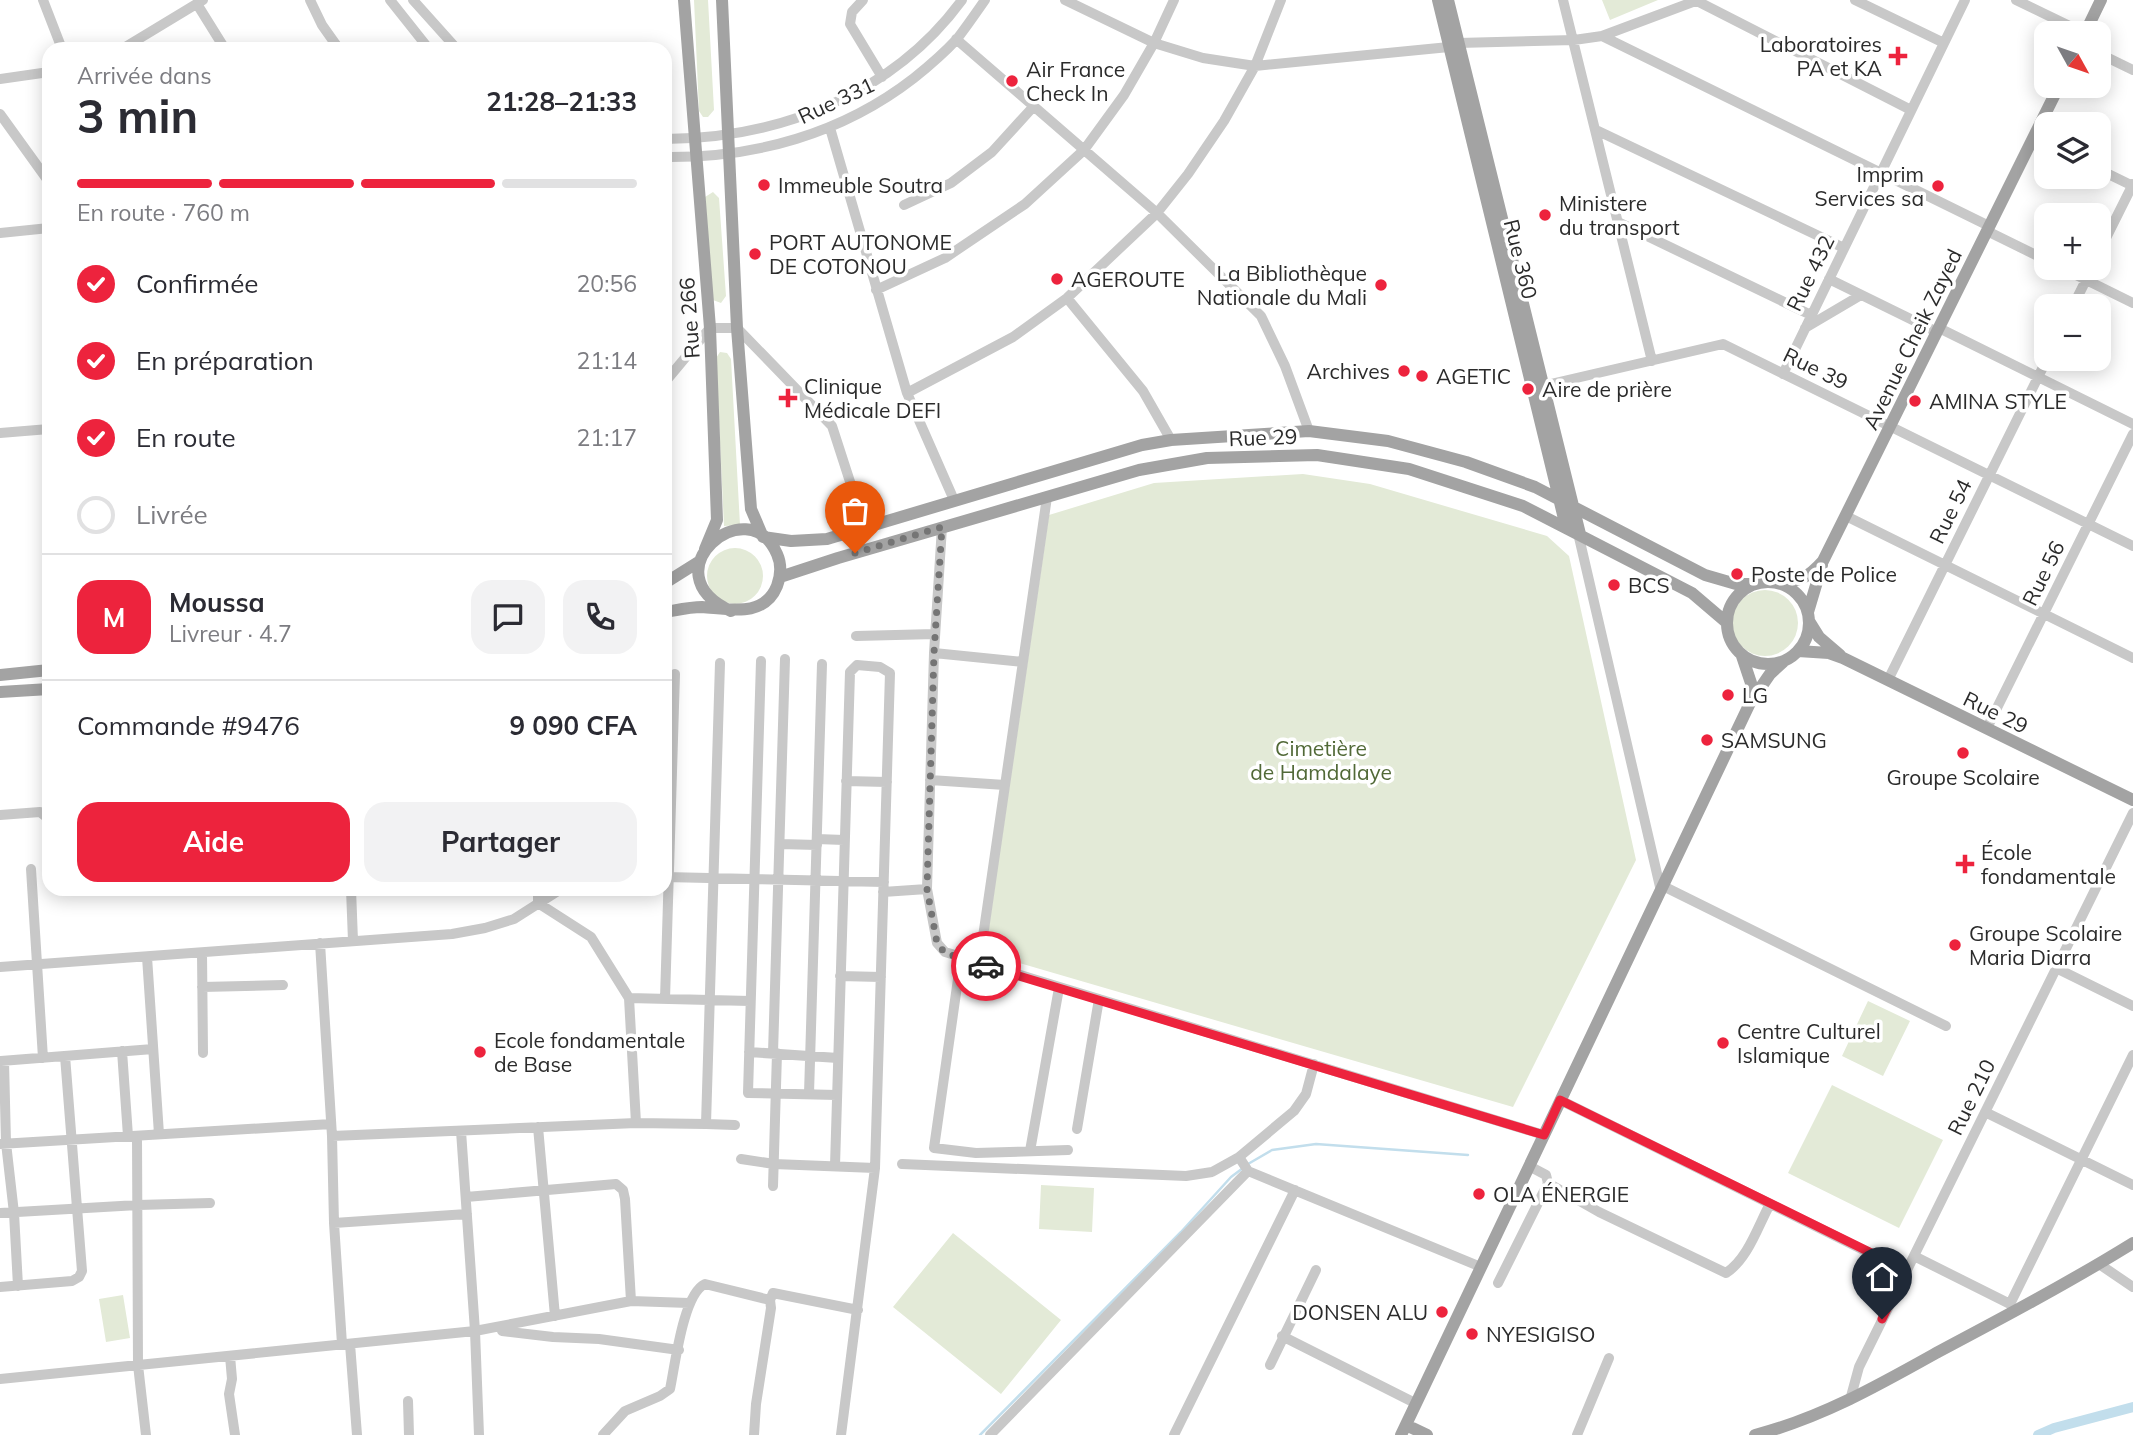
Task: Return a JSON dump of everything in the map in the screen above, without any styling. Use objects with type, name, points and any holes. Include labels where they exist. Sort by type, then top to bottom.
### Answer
[{"type":"main road","name":"Rue 266","points":[[684,0],[710,328],[717,520],[703,555]]},
{"type":"main road","points":[[672,611],[699,607],[747,611],[762,604],[774,593],[780,577],[777,555],[763,537],[751,509],[737,328],[722,0]]},
{"type":"main road","name":"Rue 360","points":[[1438,0],[1454,45],[1561,500],[1575,531]]},
{"type":"main road","points":[[1448,0],[1454,45],[1573,508],[1575,531]]},
{"type":"main road","points":[[2090,21],[2101,0]]},
{"type":"main road","name":"Avenue Cheik Zayed","points":[[1776,582],[1799,581],[1813,573],[1824,561],[2034,137]]},
{"type":"main road","points":[[672,578],[703,555],[722,534],[732,530],[791,541],[827,539],[1142,445],[1171,440],[1308,431],[1388,441],[1466,461],[1535,487],[1705,575],[1736,584],[1776,582],[1796,592],[1809,616]]},
{"type":"main road","name":"Rue 29","points":[[780,577],[1139,470],[1207,458],[1317,455],[1409,469],[1523,506],[1692,593],[1726,622]]},
{"type":"main road","points":[[703,555],[699,577],[705,592],[716,604],[731,611]]},
{"type":"main road","points":[[1427,1435],[1404,1430],[1415,1403],[1750,703],[1770,674],[1798,651],[1807,637],[1809,616],[1824,561]]},
{"type":"main road","points":[[1750,703],[1751,683],[1742,656],[1730,641],[1726,622],[1734,599],[1753,584]]},
{"type":"main road","name":"Rue 29","points":[[1809,616],[1819,637],[1843,658]]},
{"type":"main road","name":"Rue 29","points":[[1798,651],[1829,653],[1843,658],[2133,800]]},
{"type":"main road","points":[[1742,656],[1754,663],[1769,665],[1783,662]]},
{"type":"main road","points":[[0,675],[42,671]]},
{"type":"main road","points":[[0,692],[42,689]]},
{"type":"main road","points":[[1755,1435],[1789,1425],[1850,1400],[2133,1243]]},
{"type":"street","points":[[43,0],[59,42]]},
{"type":"street","points":[[310,0],[334,42]]},
{"type":"street","points":[[390,0],[423,42]]},
{"type":"street","points":[[413,0],[451,42]]},
{"type":"street","points":[[863,0],[852,12],[850,24],[882,77]]},
{"type":"street","name":"Rue 331","points":[[672,139],[695,139],[764,130],[807,116],[840,101],[882,77],[937,31],[962,0]]},
{"type":"street","name":"Rue 331","points":[[672,157],[730,154],[801,138],[830,128],[891,95],[933,62],[957,39],[985,0]]},
{"type":"street","points":[[1065,0],[1154,43],[1203,58],[1255,66],[1454,45],[1574,40],[1602,36],[1697,0],[1911,110]]},
{"type":"street","points":[[876,290],[945,258],[1025,204],[1084,150],[1124,95],[1154,43],[1174,0]]},
{"type":"street","points":[[906,393],[1013,337],[1067,298],[1157,213],[1224,121],[1255,66],[1281,0]]},
{"type":"street","points":[[1563,0],[1652,361]]},
{"type":"street","points":[[1855,0],[1944,43]]},
{"type":"street","name":"Rue 432","points":[[1783,374],[1965,0]]},
{"type":"street","points":[[2016,0],[2059,21]]},
{"type":"street","points":[[137,42],[200,2],[221,42]]},
{"type":"street","points":[[1602,36],[1881,172],[2034,253]]},
{"type":"street","points":[[957,39],[1157,213],[1262,316],[1285,366],[1308,431]]},
{"type":"street","points":[[2111,59],[2133,70]]},
{"type":"street","points":[[0,79],[42,73]]},
{"type":"street","points":[[904,205],[951,183],[992,152],[1034,106]]},
{"type":"street","points":[[0,114],[42,172]]},
{"type":"street","points":[[830,128],[906,393],[954,500]]},
{"type":"street","points":[[1596,130],[1844,248]]},
{"type":"street","points":[[2111,175],[2133,185],[2111,228]]},
{"type":"street","points":[[1618,222],[1811,315]]},
{"type":"street","points":[[0,233],[42,229]]},
{"type":"street","points":[[1829,279],[2133,424]]},
{"type":"street","points":[[2088,280],[2133,303]]},
{"type":"street","points":[[1805,328],[1861,295]]},
{"type":"street","points":[[1067,298],[1143,391],[1171,440]]},
{"type":"street","points":[[672,374],[710,328],[737,328],[832,426],[865,528]]},
{"type":"street","name":"Rue 39","points":[[1542,386],[1723,344],[2133,546]]},
{"type":"street","name":"Rue 54","points":[[1888,680],[2041,371]]},
{"type":"street","points":[[0,433],[42,430]]},
{"type":"street","name":"Rue 56","points":[[1987,729],[2133,434]]},
{"type":"street","points":[[979,964],[1047,497]]},
{"type":"street","points":[[1846,516],[2133,657]]},
{"type":"street","points":[[942,527],[934,653],[927,889],[937,943],[945,953],[1544,1135]]},
{"type":"street","points":[[1575,531],[1662,888],[1946,1026]]},
{"type":"street","points":[[856,636],[935,634]]},
{"type":"street","points":[[934,653],[1023,662]]},
{"type":"street","points":[[773,1186],[785,659]]},
{"type":"street","points":[[761,661],[748,1093],[837,1095]]},
{"type":"street","points":[[706,1124],[720,663]]},
{"type":"street","points":[[809,1094],[822,664]]},
{"type":"street","points":[[835,1166],[849,672],[857,665],[880,667],[890,673],[875,1168],[841,1435]]},
{"type":"street","points":[[672,750],[675,674]]},
{"type":"street","points":[[930,780],[1005,785]]},
{"type":"street","points":[[846,781],[887,782]]},
{"type":"street","points":[[0,815],[42,813]]},
{"type":"street","name":"Rue 210","points":[[1850,1400],[1859,1367],[2133,813]]},
{"type":"street","points":[[780,844],[844,840]]},
{"type":"street","points":[[31,869],[43,1058]]},
{"type":"street","points":[[672,877],[843,881],[927,889]]},
{"type":"street","points":[[351,896],[353,941]]},
{"type":"street","points":[[538,896],[538,904]]},
{"type":"street","points":[[0,967],[452,934],[514,919],[550,896]]},
{"type":"street","points":[[665,999],[667,896]]},
{"type":"street","points":[[538,904],[591,937],[629,998],[636,1123]]},
{"type":"street","points":[[320,943],[332,1136],[334,1223],[357,1435]]},
{"type":"street","points":[[202,953],[203,1053]]},
{"type":"street","points":[[147,957],[159,1134]]},
{"type":"street","points":[[961,958],[934,1148],[976,1153],[1068,1150]]},
{"type":"street","points":[[2056,968],[2133,1006]]},
{"type":"street","points":[[840,976],[881,977]]},
{"type":"street","points":[[202,987],[283,985]]},
{"type":"street","points":[[1030,1151],[1059,988]]},
{"type":"street","points":[[629,998],[750,1001]]},
{"type":"street","points":[[1077,1129],[1099,999]]},
{"type":"street","points":[[18,1286],[14,1213],[3,1143],[2,1061],[153,1049]]},
{"type":"street","points":[[122,1051],[133,1136],[138,1205],[138,1364],[146,1435]]},
{"type":"street","points":[[749,1052],[838,1058]]},
{"type":"street","points":[[1914,1256],[2012,1308],[2133,1055]]},
{"type":"street","points":[[0,1287],[72,1281],[79,1277],[82,1271],[65,1056]]},
{"type":"street","points":[[902,1164],[1186,1176],[1212,1172],[1239,1157],[1294,1111],[1306,1094],[1314,1064]]},
{"type":"street","points":[[1560,1100],[1906,1270]]},
{"type":"street","points":[[1985,1112],[2133,1185]]},
{"type":"street","points":[[332,1136],[636,1123],[734,1125]]},
{"type":"street","points":[[3,1143],[331,1124]]},
{"type":"street","points":[[538,1127],[555,1316]]},
{"type":"street","points":[[461,1131],[475,1331],[479,1435]]},
{"type":"street","points":[[1239,1157],[1248,1171],[1481,1267]]},
{"type":"street","points":[[741,1159],[774,1164],[875,1168]]},
{"type":"street","points":[[1529,1167],[1546,1175],[1549,1183],[1600,1212],[1726,1273],[1734,1268],[1746,1250],[1770,1204]]},
{"type":"street","points":[[990,1435],[1248,1171]]},
{"type":"street","points":[[1497,1283],[1549,1183]]},
{"type":"street","points":[[466,1197],[616,1184],[623,1189],[631,1301]]},
{"type":"street","points":[[1174,1435],[1295,1190]]},
{"type":"street","points":[[0,1213],[210,1203]]},
{"type":"street","points":[[334,1223],[467,1214]]},
{"type":"street","points":[[2099,1264],[2133,1287]]},
{"type":"street","points":[[1270,1365],[1316,1270]]},
{"type":"street","points":[[603,1435],[625,1411],[670,1389],[689,1303],[696,1290],[705,1284],[770,1300]]},
{"type":"street","points":[[754,1435],[770,1300],[775,1292],[858,1310]]},
{"type":"street","points":[[0,1379],[475,1331],[631,1301],[689,1303]]},
{"type":"street","points":[[491,1329],[679,1350]]},
{"type":"street","points":[[1282,1336],[1415,1403]]},
{"type":"street","points":[[230,1356],[232,1379],[229,1394],[235,1435]]},
{"type":"street","points":[[1577,1435],[1609,1358]]},
{"type":"street","points":[[408,1401],[409,1435]]},
{"type":"green space","points":[[694,0],[708,0],[714,110],[708,117],[703,117],[699,111]]},
{"type":"green space","points":[[1602,0],[1658,0],[1610,20]]},
{"type":"green space","points":[[713,192],[719,198],[726,296],[721,303],[713,300],[705,197]]},
{"type":"green space","points":[[720,352],[727,353],[731,359],[740,525],[724,526],[716,358]]},
{"type":"green space","name":"Cimetière de Hamdalaye","points":[[1303,474],[1370,484],[1547,536],[1569,556],[1636,860],[1513,1107],[985,953],[1049,515],[1154,483]]},
{"type":"green space","points":[[735,548],[746,550],[755,556],[761,565],[761,587],[755,596],[746,602],[735,604],[724,602],[715,596],[709,587],[707,576],[709,565],[715,556],[724,550]]},
{"type":"green space","points":[[1771,590],[1789,599],[1796,610],[1796,636],[1789,647],[1778,654],[1759,656],[1741,647],[1734,636],[1732,617],[1741,599],[1752,592]]},
{"type":"green space","points":[[1868,1001],[1910,1021],[1883,1076],[1842,1056]]},
{"type":"green space","points":[[1832,1085],[1943,1140],[1899,1228],[1788,1173]]},
{"type":"green space","points":[[1041,1185],[1094,1188],[1092,1232],[1039,1229]]},
{"type":"green space","points":[[953,1233],[1061,1320],[1001,1394],[893,1307]]},
{"type":"green space","points":[[123,1295],[130,1338],[106,1342],[99,1299]]},
{"type":"waterway","points":[[1248,1164],[1272,1150],[1316,1144],[1468,1155]]},
{"type":"waterway","points":[[980,1435],[1181,1232],[1231,1177],[1243,1168]]},
{"type":"waterway","points":[[2038,1435],[2054,1428],[2133,1407]]},
{"type":"way so far","points":[[855,553],[942,527],[934,653],[927,889],[937,943],[945,953],[986,966]]},
{"type":"place","name":"Laboratoires PA et KA","points":[[1898,56]]},
{"type":"place","name":"Air France Check In","points":[[1012,81]]},
{"type":"place","name":"Immeuble Soutra","points":[[764,185]]},
{"type":"place","name":"Imprim Services sa","points":[[1938,186]]},
{"type":"place","name":"Ministere du transport","points":[[1545,215]]},
{"type":"place","name":"PORT AUTONOME DE COTONOU","points":[[755,254]]},
{"type":"place","name":"AGEROUTE","points":[[1057,279]]},
{"type":"place","name":"La Bibliothèque Nationale du Mali","points":[[1381,285]]},
{"type":"place","name":"Archives","points":[[1404,371]]},
{"type":"place","name":"AGETIC","points":[[1422,376]]},
{"type":"place","name":"Aire de prière","points":[[1528,389]]},
{"type":"place","name":"Clinique Médicale DEFI","points":[[788,398]]},
{"type":"place","name":"AMINA STYLE","points":[[1915,401]]},
{"type":"place","name":"Poste de Police","points":[[1737,574]]},
{"type":"place","name":"BCS","points":[[1614,585]]},
{"type":"place","name":"LG","points":[[1728,695]]},
{"type":"place","name":"SAMSUNG","points":[[1707,740]]},
{"type":"place","name":"Groupe Scolaire","points":[[1963,753]]},
{"type":"place","name":"École fondamentale","points":[[1965,864]]},
{"type":"place","name":"Groupe Scolaire Maria Diarra","points":[[1955,945]]},
{"type":"place","name":"Centre Culturel Islamique","points":[[1723,1043]]},
{"type":"place","name":"Ecole fondamentale de Base","points":[[480,1052]]},
{"type":"place","name":"OLA ÉNERGIE","points":[[1479,1194]]},
{"type":"place","name":"DONSEN ALU","points":[[1442,1312]]},
{"type":"place","name":"NYESIGISO","points":[[1472,1334]]},
{"type":"route","points":[[986,966],[1544,1135],[1560,1100],[1906,1270],[1882,1319]]}]
